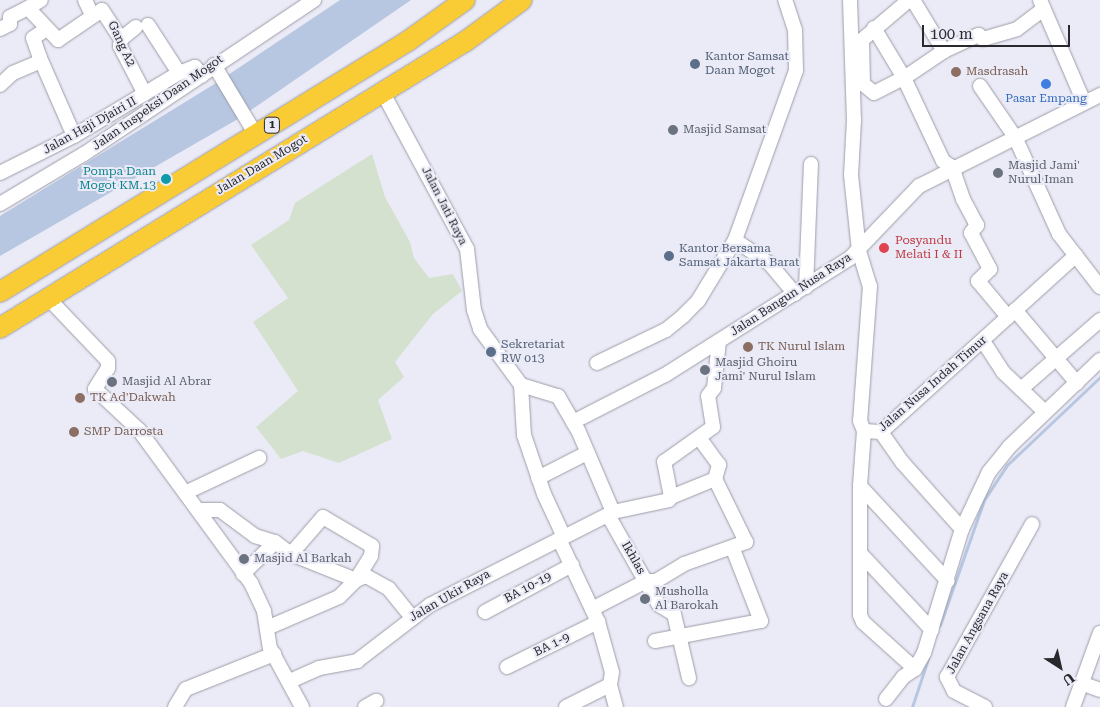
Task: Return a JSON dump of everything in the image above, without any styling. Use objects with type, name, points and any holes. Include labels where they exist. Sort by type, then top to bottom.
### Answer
[{"type":"highway","name":"1","points":[[0,292],[251,128],[408,41],[465,0]]},
{"type":"highway","name":"Jalan Daan Mogot","points":[[0,328],[466,41],[522,0]]},
{"type":"street","points":[[0,29],[10,24],[5,12],[28,8],[41,0]]},
{"type":"street","points":[[84,0],[92,15]]},
{"type":"street","name":"Jalan Inspeksi Daan Mogot","points":[[0,204],[84,154],[314,0]]},
{"type":"street","points":[[597,363],[666,330],[682,316],[698,301],[735,240],[796,71],[795,30],[785,0]]},
{"type":"street","name":"Jalan Nusa Indah Timur","points":[[850,0],[854,120],[851,175],[859,251],[870,286],[860,421],[864,431],[881,432],[1076,255]]},
{"type":"street","points":[[944,51],[911,0],[874,28],[862,40],[863,84],[874,93],[904,78],[944,51],[978,35],[983,39],[1017,29],[1041,5],[1062,45],[1084,102]]},
{"type":"street","points":[[28,8],[45,30],[33,38],[74,136]]},
{"type":"street","name":"Gang A2","points":[[45,30],[58,40],[92,15],[104,11],[121,39],[120,46],[145,94]]},
{"type":"street","points":[[121,39],[142,26],[180,73],[194,66],[202,76]]},
{"type":"street","points":[[874,28],[904,78],[943,161],[952,167],[963,199],[977,225],[971,233],[990,269],[978,281],[1077,383]]},
{"type":"street","points":[[0,85],[13,73],[37,63],[40,58]]},
{"type":"street","points":[[215,68],[251,128]]},
{"type":"street","name":"Jalan Haji Djairi II","points":[[0,174],[74,136],[180,73]]},
{"type":"street","points":[[980,86],[1015,137],[1059,234],[1100,287]]},
{"type":"street","name":"Jalan Jati Raya","points":[[383,93],[467,250],[474,310],[480,329],[522,385]]},
{"type":"street","name":"Jalan Bangun Nusa Raya","points":[[574,422],[665,375],[801,291],[859,251],[919,186],[952,167],[1100,95]]},
{"type":"street","points":[[801,291],[812,164]]},
{"type":"street","points":[[735,240],[770,264],[801,291]]},
{"type":"street","points":[[48,298],[108,361],[108,368],[95,389],[139,430],[201,510],[219,543],[251,583],[264,611],[274,654],[290,681],[291,690],[302,707]]},
{"type":"street","points":[[1020,389],[1053,358],[1100,320]]},
{"type":"street","points":[[671,497],[664,462],[700,439],[713,427],[708,396],[714,388],[719,341]]},
{"type":"street","points":[[983,341],[1003,372],[1045,412]]},
{"type":"street","points":[[886,699],[903,677],[916,669],[932,630],[962,529],[989,472],[1009,447],[1100,360]]},
{"type":"street","points":[[611,514],[574,422],[555,392],[522,385],[524,435],[538,478],[572,565],[598,622],[612,672],[610,685],[616,707]]},
{"type":"street","points":[[864,431],[860,486],[860,615],[916,669]]},
{"type":"street","points":[[881,432],[902,462],[962,529]]},
{"type":"street","points":[[592,609],[646,581],[656,581],[684,564],[744,544],[746,540],[715,479],[719,466],[700,439]]},
{"type":"street","points":[[538,478],[587,453]]},
{"type":"street","points":[[187,492],[258,458]]},
{"type":"street","name":"Jalan Ukir Raya","points":[[290,681],[319,668],[348,664],[362,658],[412,617],[611,514],[664,502],[671,497],[715,479]]},
{"type":"street","points":[[860,486],[948,581]]},
{"type":"street","points":[[201,510],[220,510],[254,536],[275,542],[291,554],[356,580],[366,576],[387,588],[412,617]]},
{"type":"street","name":"Ikhlas","points":[[611,514],[660,607],[672,610],[680,634],[689,678]]},
{"type":"street","points":[[267,628],[339,597],[356,580],[371,556],[372,546],[323,517],[291,554]]},
{"type":"street","name":"Jalan Angsana Raya","points":[[985,707],[954,691],[947,677],[1032,524]]},
{"type":"street","points":[[243,574],[275,542]]},
{"type":"street","points":[[655,641],[680,634],[762,621],[733,549]]},
{"type":"street","points":[[860,553],[932,630]]},
{"type":"street","name":"BA 10-19","points":[[485,612],[572,565]]},
{"type":"street","name":"BA 1-9","points":[[507,667],[598,622]]},
{"type":"street","points":[[1073,707],[1099,638]]},
{"type":"street","points":[[175,707],[186,689],[274,654]]},
{"type":"street","points":[[1081,683],[1100,690]]},
{"type":"street","points":[[567,707],[610,685]]},
{"type":"green space","points":[[372,154],[385,197],[410,242],[414,258],[429,278],[453,274],[462,291],[433,314],[395,362],[404,377],[378,400],[392,439],[339,463],[303,451],[281,459],[256,427],[298,391],[253,322],[288,298],[251,245],[289,220],[295,203]]},
{"type":"water","points":[[340,0],[411,0],[238,119],[0,256],[0,216],[216,83]]},
{"type":"waterway","points":[[940,625],[984,500],[1007,465],[1100,377]]},
{"type":"waterway","points":[[912,707],[928,659]]},
{"type":"place","name":"Kantor Samsat Daan Mogot","points":[[695,64]]},
{"type":"place","name":"Masdrasah","points":[[956,72]]},
{"type":"place","name":"Pasar Empang","points":[[1046,84]]},
{"type":"place","name":"Masjid Samsat","points":[[673,130]]},
{"type":"place","name":"Masjid Jami' Nurul Iman","points":[[998,173]]},
{"type":"place","name":"Pompa Daan Mogot KM.13","points":[[166,179]]},
{"type":"place","name":"Posyandu Melati I & II","points":[[884,248]]},
{"type":"place","name":"Kantor Bersama Samsat Jakarta Barat","points":[[669,256]]},
{"type":"place","name":"TK Nurul Islam","points":[[748,347]]},
{"type":"place","name":"Sekretariat RW 013","points":[[491,352]]},
{"type":"place","name":"Masjid Ghoiru Jami' Nurul Islam","points":[[705,370]]},
{"type":"place","name":"Masjid Al Abrar","points":[[112,382]]},
{"type":"place","name":"TK Ad'Dakwah","points":[[80,398]]},
{"type":"place","name":"SMP Darrosta","points":[[74,432]]},
{"type":"place","name":"Masjid Al Barkah","points":[[244,559]]},
{"type":"place","name":"Musholla Al Barokah","points":[[645,599]]}]
